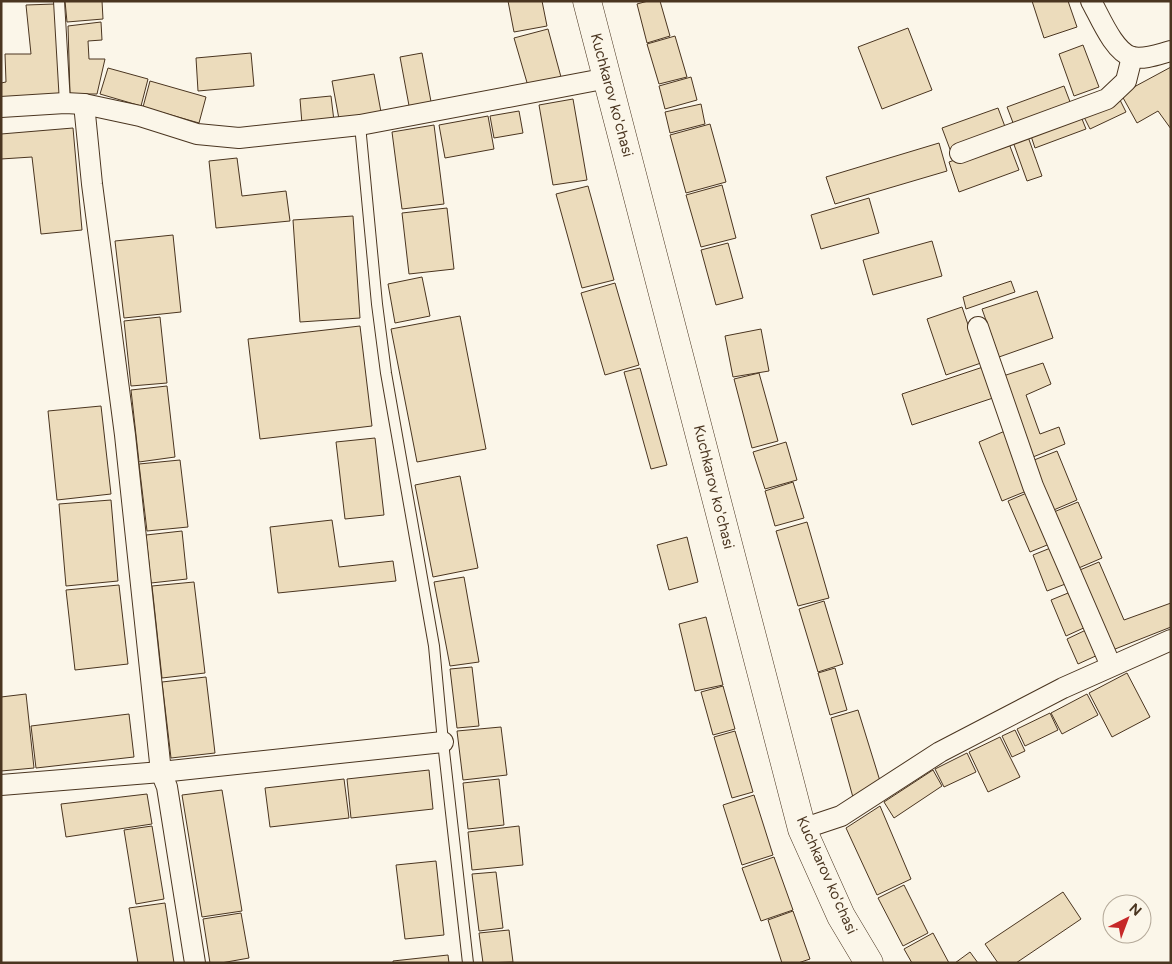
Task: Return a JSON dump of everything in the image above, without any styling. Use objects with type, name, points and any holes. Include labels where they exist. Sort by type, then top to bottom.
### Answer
[{"type":"main road","name":"Kuchkarov ko'chasi","points":[[587,1],[802,829],[841,916],[869,963]]},
{"type":"street","points":[[1091,1],[1118,48],[1132,57],[1150,57],[1171,50]]},
{"type":"street","points":[[960,152],[1107,98],[1126,81],[1132,57]]},
{"type":"street","points":[[1,107],[74,103],[140,116],[197,134],[239,138],[360,124],[608,78]]},
{"type":"street","points":[[74,103],[92,184],[125,434],[161,772],[167,787],[195,963]]},
{"type":"street","points":[[978,328],[1033,486],[1111,666]]},
{"type":"street","points":[[802,829],[841,816],[940,752],[1064,688],[1171,640]]},
{"type":"street","points":[[1,785],[161,772],[443,742]]},
{"type":"lane","points":[[59,1],[74,103]]},
{"type":"lane","points":[[360,124],[377,304],[386,372],[434,646],[468,963]]},
{"type":"building","points":[[65,1],[102,1],[103,19],[67,22]]},
{"type":"building","points":[[508,1],[542,1],[547,26],[514,32]]},
{"type":"building","points":[[648,1],[660,1],[670,36],[647,43],[637,4]]},
{"type":"building","points":[[1032,1],[1068,1],[1077,27],[1044,38]]},
{"type":"building","points":[[55,4],[61,96],[1,99],[1,83],[6,82],[5,54],[31,54],[26,5]]},
{"type":"building","points":[[101,22],[102,40],[88,41],[89,59],[105,59],[97,94],[70,94],[68,26]]},
{"type":"building","points":[[908,28],[932,90],[882,109],[858,47]]},
{"type":"building","points":[[548,29],[561,77],[528,86],[514,38]]},
{"type":"building","points":[[675,36],[687,77],[659,84],[647,44]]},
{"type":"building","points":[[1083,45],[1099,87],[1074,96],[1059,54]]},
{"type":"building","points":[[251,53],[254,86],[198,91],[196,58]]},
{"type":"building","points":[[422,53],[432,107],[410,111],[400,57]]},
{"type":"building","points":[[1171,67],[1171,129],[1158,111],[1137,123],[1121,94]]},
{"type":"building","points":[[108,68],[148,79],[141,106],[100,94]]},
{"type":"building","points":[[374,74],[381,112],[339,119],[332,81]]},
{"type":"building","points":[[691,77],[697,100],[665,109],[659,86]]},
{"type":"building","points":[[150,81],[206,97],[199,123],[143,107]]},
{"type":"building","points":[[1064,86],[1072,107],[1015,128],[1007,107]]},
{"type":"building","points":[[331,96],[334,121],[302,124],[300,99]]},
{"type":"building","points":[[1118,96],[1126,112],[1090,129],[1082,113]]},
{"type":"building","points":[[573,99],[587,180],[553,185],[539,105]]},
{"type":"building","points":[[701,104],[705,124],[670,133],[665,112]]},
{"type":"building","points":[[998,108],[1007,132],[951,152],[942,128]]},
{"type":"building","points":[[519,111],[523,133],[494,138],[490,116]]},
{"type":"building","points":[[1080,114],[1086,129],[1035,148],[1030,133]]},
{"type":"building","points":[[488,116],[494,149],[445,158],[439,125]]},
{"type":"building","points":[[710,124],[726,182],[686,193],[670,135]]},
{"type":"building","points":[[434,125],[444,204],[402,209],[392,132]]},
{"type":"building","points":[[73,128],[82,230],[41,234],[32,157],[1,159],[1,134]]},
{"type":"building","points":[[1027,134],[1042,176],[1027,181],[1012,139]]},
{"type":"building","points":[[1008,141],[1019,170],[959,192],[949,162]]},
{"type":"building","points":[[939,143],[947,171],[835,204],[826,177]]},
{"type":"building","points":[[237,158],[242,196],[286,191],[290,221],[216,228],[209,161]]},
{"type":"building","points":[[722,185],[736,238],[701,247],[686,195]]},
{"type":"building","points":[[588,186],[614,280],[582,288],[556,194]]},
{"type":"building","points":[[869,198],[879,233],[821,249],[811,215]]},
{"type":"building","points":[[447,208],[454,269],[409,274],[402,213]]},
{"type":"building","points":[[353,216],[360,318],[300,322],[293,220]]},
{"type":"building","points":[[173,235],[181,312],[124,318],[115,241]]},
{"type":"building","points":[[932,241],[942,276],[873,295],[863,260]]},
{"type":"building","points":[[728,243],[743,298],[716,305],[701,250]]},
{"type":"building","points":[[422,277],[430,316],[395,323],[388,284]]},
{"type":"building","points":[[1011,281],[1015,292],[966,309],[963,297]]},
{"type":"building","points":[[615,283],[639,365],[605,375],[581,293]]},
{"type":"building","points":[[1037,291],[1053,338],[999,357],[982,309]]},
{"type":"building","points":[[962,307],[981,363],[946,375],[927,319]]},
{"type":"building","points":[[460,316],[486,449],[417,462],[391,329]]},
{"type":"building","points":[[160,317],[167,383],[131,386],[124,321]]},
{"type":"building","points":[[360,326],[372,426],[260,439],[248,339]]},
{"type":"building","points":[[761,329],[769,371],[733,377],[725,336]]},
{"type":"building","points":[[1043,363],[1051,384],[1026,395],[1040,434],[1059,427],[1065,444],[1028,459],[1000,377]]},
{"type":"building","points":[[983,367],[993,398],[912,425],[902,394]]},
{"type":"building","points":[[640,368],[667,465],[651,469],[624,372]]},
{"type":"building","points":[[759,373],[778,441],[752,448],[734,379]]},
{"type":"building","points":[[167,386],[175,457],[139,462],[131,390]]},
{"type":"building","points":[[101,406],[111,494],[57,500],[48,411]]},
{"type":"building","points":[[1005,431],[1029,490],[1002,501],[979,442]]},
{"type":"building","points":[[375,438],[384,515],[345,519],[336,442]]},
{"type":"building","points":[[786,442],[797,480],[765,489],[753,452]]},
{"type":"building","points":[[1057,451],[1077,500],[1049,512],[1029,462]]},
{"type":"building","points":[[180,460],[188,527],[147,531],[139,464]]},
{"type":"building","points":[[460,476],[478,568],[433,577],[415,485]]},
{"type":"building","points":[[793,482],[804,518],[775,526],[765,491]]},
{"type":"building","points":[[1029,492],[1052,543],[1030,552],[1008,501]]},
{"type":"building","points":[[111,500],[118,581],[66,586],[59,504]]},
{"type":"building","points":[[1078,502],[1102,558],[1074,570],[1049,514]]},
{"type":"building","points":[[332,520],[339,567],[393,561],[396,581],[278,593],[270,527]]},
{"type":"building","points":[[807,522],[829,598],[798,606],[776,531]]},
{"type":"building","points":[[182,531],[187,579],[151,583],[146,535]]},
{"type":"building","points":[[687,537],[698,582],[669,590],[657,545]]},
{"type":"building","points":[[1053,547],[1068,583],[1047,591],[1033,555]]},
{"type":"building","points":[[1099,562],[1124,620],[1171,603],[1171,627],[1110,651],[1075,572]]},
{"type":"building","points":[[464,577],[479,662],[450,666],[434,582]]},
{"type":"building","points":[[194,582],[205,673],[162,678],[152,586]]},
{"type":"building","points":[[119,585],[128,664],[75,670],[66,590]]},
{"type":"building","points":[[1073,591],[1088,626],[1066,636],[1051,600]]},
{"type":"building","points":[[824,601],[843,664],[818,672],[799,609]]},
{"type":"building","points":[[706,617],[723,685],[695,691],[679,624]]},
{"type":"building","points":[[1088,629],[1100,654],[1078,664],[1067,639]]},
{"type":"building","points":[[472,667],[479,726],[457,728],[450,669]]},
{"type":"building","points":[[835,668],[847,710],[830,715],[818,673]]},
{"type":"building","points":[[1127,673],[1150,717],[1112,737],[1089,693]]},
{"type":"building","points":[[206,677],[215,753],[171,758],[162,682]]},
{"type":"building","points":[[723,686],[735,729],[713,735],[701,692]]},
{"type":"building","points":[[26,694],[34,768],[1,771],[1,697]]},
{"type":"building","points":[[1087,694],[1098,715],[1062,734],[1051,713]]},
{"type":"building","points":[[858,710],[880,781],[854,801],[831,718]]},
{"type":"building","points":[[1050,713],[1058,730],[1025,746],[1017,729]]},
{"type":"building","points":[[129,714],[134,757],[36,768],[31,726]]},
{"type":"building","points":[[501,727],[507,775],[463,780],[457,731]]},
{"type":"building","points":[[1015,730],[1025,751],[1012,757],[1002,736]]},
{"type":"building","points":[[735,731],[753,792],[732,798],[714,737]]},
{"type":"building","points":[[1000,737],[1020,777],[988,792],[969,752]]},
{"type":"building","points":[[967,753],[976,772],[944,787],[935,769]]},
{"type":"building","points":[[429,770],[433,809],[351,818],[347,779]]},
{"type":"building","points":[[933,770],[942,786],[894,818],[884,802]]},
{"type":"building","points":[[344,779],[349,818],[270,827],[265,788]]},
{"type":"building","points":[[499,779],[504,825],[468,829],[463,783]]},
{"type":"building","points":[[222,790],[242,911],[202,917],[182,795]]},
{"type":"building","points":[[147,794],[152,824],[66,837],[61,804]]},
{"type":"building","points":[[754,795],[773,855],[742,865],[723,805]]},
{"type":"building","points":[[880,806],[911,879],[877,895],[846,828]]},
{"type":"building","points":[[152,826],[164,899],[136,904],[124,830]]},
{"type":"building","points":[[519,826],[523,865],[472,870],[468,832]]},
{"type":"building","points":[[774,857],[793,910],[761,921],[742,868]]},
{"type":"building","points":[[436,861],[444,935],[405,939],[396,865]]},
{"type":"building","points":[[496,872],[503,928],[479,931],[472,874]]},
{"type":"building","points":[[904,885],[928,933],[903,946],[878,898]]},
{"type":"building","points":[[1063,892],[1081,919],[1016,963],[998,963],[985,944]]},
{"type":"building","points":[[165,903],[174,963],[138,963],[129,908]]},
{"type":"building","points":[[793,911],[810,959],[798,963],[782,963],[768,920]]},
{"type":"building","points":[[241,913],[249,958],[210,963],[203,919]]},
{"type":"building","points":[[509,930],[513,962],[483,963],[479,933]]},
{"type":"building","points":[[933,933],[949,963],[912,963],[904,949]]},
{"type":"building","points":[[970,952],[978,963],[955,963]]},
{"type":"building","points":[[448,955],[449,963],[393,963],[393,961]]}]
